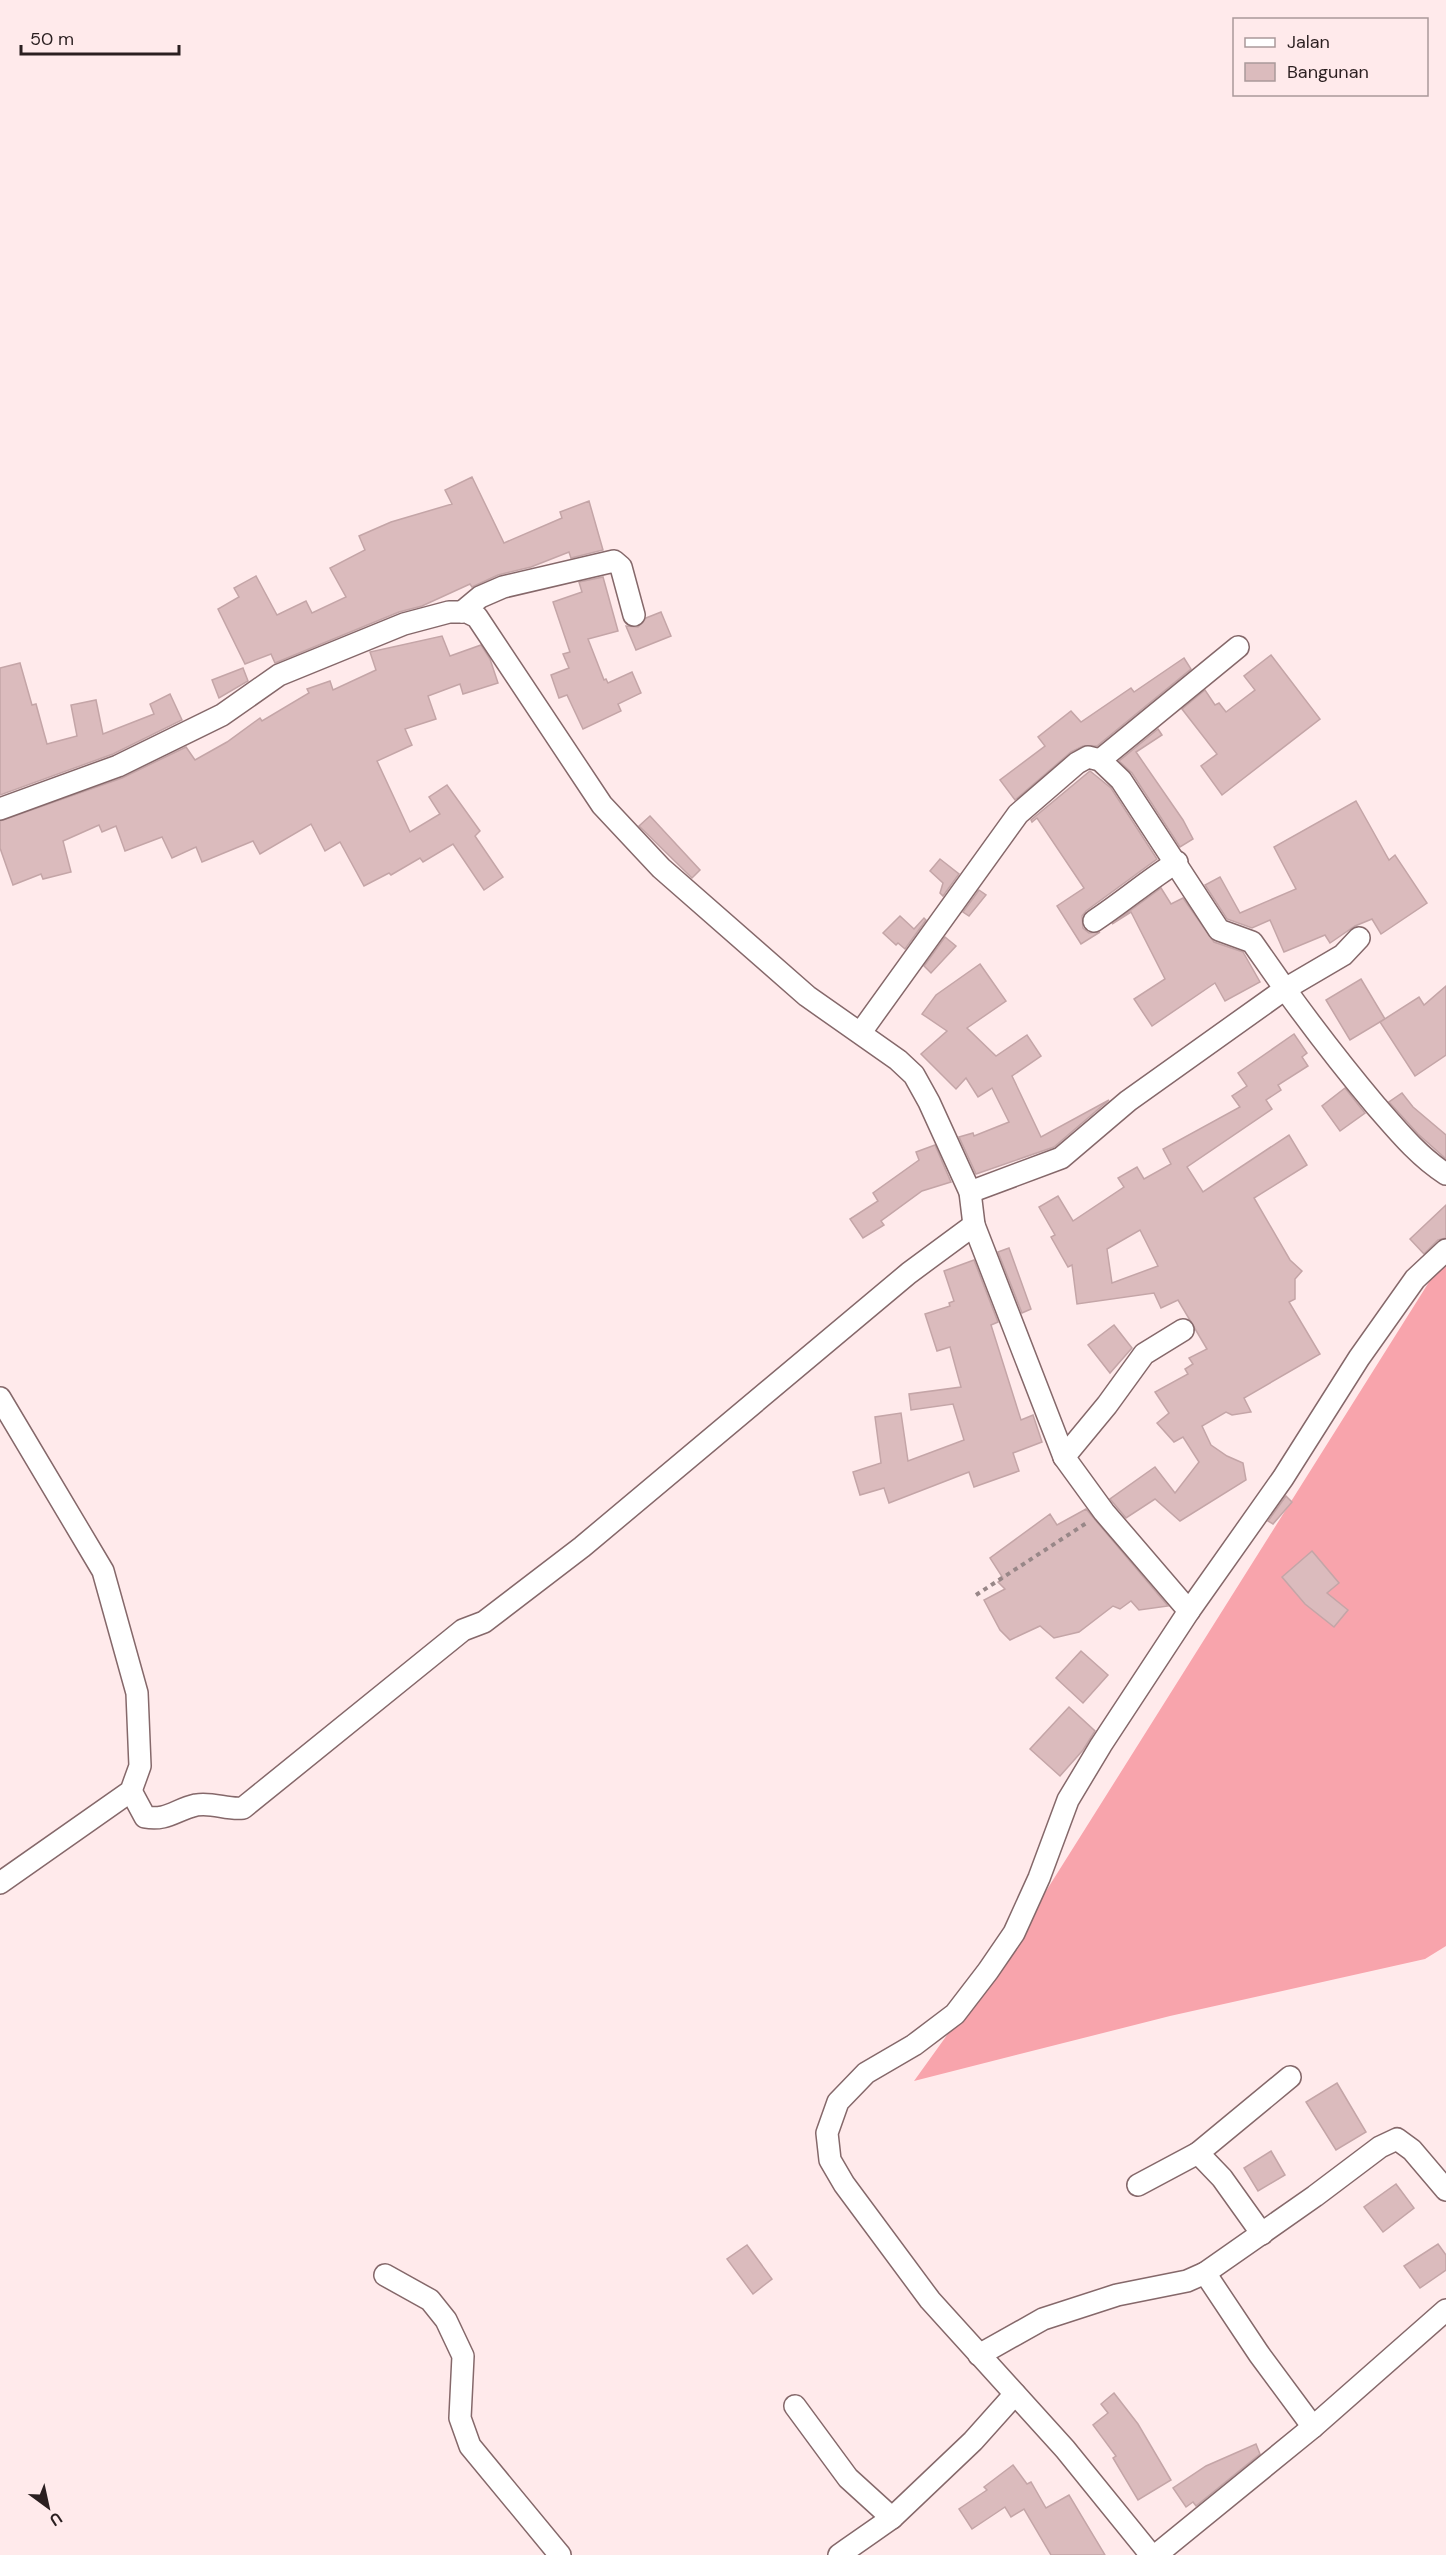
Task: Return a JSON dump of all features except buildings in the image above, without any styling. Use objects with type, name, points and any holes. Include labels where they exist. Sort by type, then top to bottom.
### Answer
[{"type":"street","points":[[462,612],[480,597],[503,587],[614,561],[618,563],[623,573],[634,615]]},
{"type":"street","points":[[0,809],[118,766],[222,715],[263,684],[298,667],[404,624],[449,612],[462,612],[477,617],[602,806],[661,868],[807,996],[861,1032],[914,1075],[929,1102],[970,1192],[974,1225],[1064,1457],[1104,1512],[1190,1611]]},
{"type":"street","points":[[1100,760],[1238,647]]},
{"type":"street","points":[[861,1032],[1018,814],[1077,763],[1088,757],[1100,760],[1121,780],[1177,862],[1219,930],[1252,942],[1330,1052],[1386,1118],[1428,1161],[1446,1174]]},
{"type":"street","points":[[1094,921],[1132,895],[1145,882],[1177,862]]},
{"type":"street","points":[[970,1192],[1061,1158],[1128,1101],[1285,989],[1342,955],[1359,938]]},
{"type":"street","points":[[131,1791],[145,1817],[160,1820],[197,1805],[219,1804],[232,1809],[243,1808],[464,1630],[484,1622],[582,1547],[909,1273],[974,1225]]},
{"type":"street","points":[[1446,1250],[1414,1279],[1359,1358],[1283,1478],[1190,1611],[1068,1800],[1039,1878],[1018,1924],[988,1971],[955,2014],[914,2045],[866,2073],[838,2102],[827,2133],[830,2160],[844,2184],[930,2300],[1065,2449],[1153,2555],[1313,2427],[1446,2310]]},
{"type":"street","points":[[1064,1457],[1144,1354],[1183,1330]]},
{"type":"street","points":[[0,1398],[103,1571],[137,1693],[140,1766],[131,1791],[0,1883]]},
{"type":"street","points":[[1138,2185],[1198,2153],[1290,2078]]},
{"type":"street","points":[[979,2355],[1043,2319],[1117,2295],[1187,2281],[1205,2273],[1262,2234],[1380,2146],[1397,2139],[1412,2150],[1446,2190]]},
{"type":"street","points":[[1198,2153],[1222,2178],[1262,2234]]},
{"type":"street","points":[[1205,2273],[1259,2354],[1313,2427]]},
{"type":"street","points":[[385,2275],[430,2300],[446,2320],[464,2356],[460,2418],[470,2446],[560,2555]]},
{"type":"street","points":[[839,2555],[892,2518],[972,2441],[1015,2394]]},
{"type":"street","points":[[795,2406],[848,2478],[892,2518]]},
{"type":"path","points":[[976,1595],[1104,1512]]},
{"type":"shaded area","points":[[1446,1255],[1446,1946],[1425,1959],[1170,2016],[914,2081],[1014,1942]]}]
